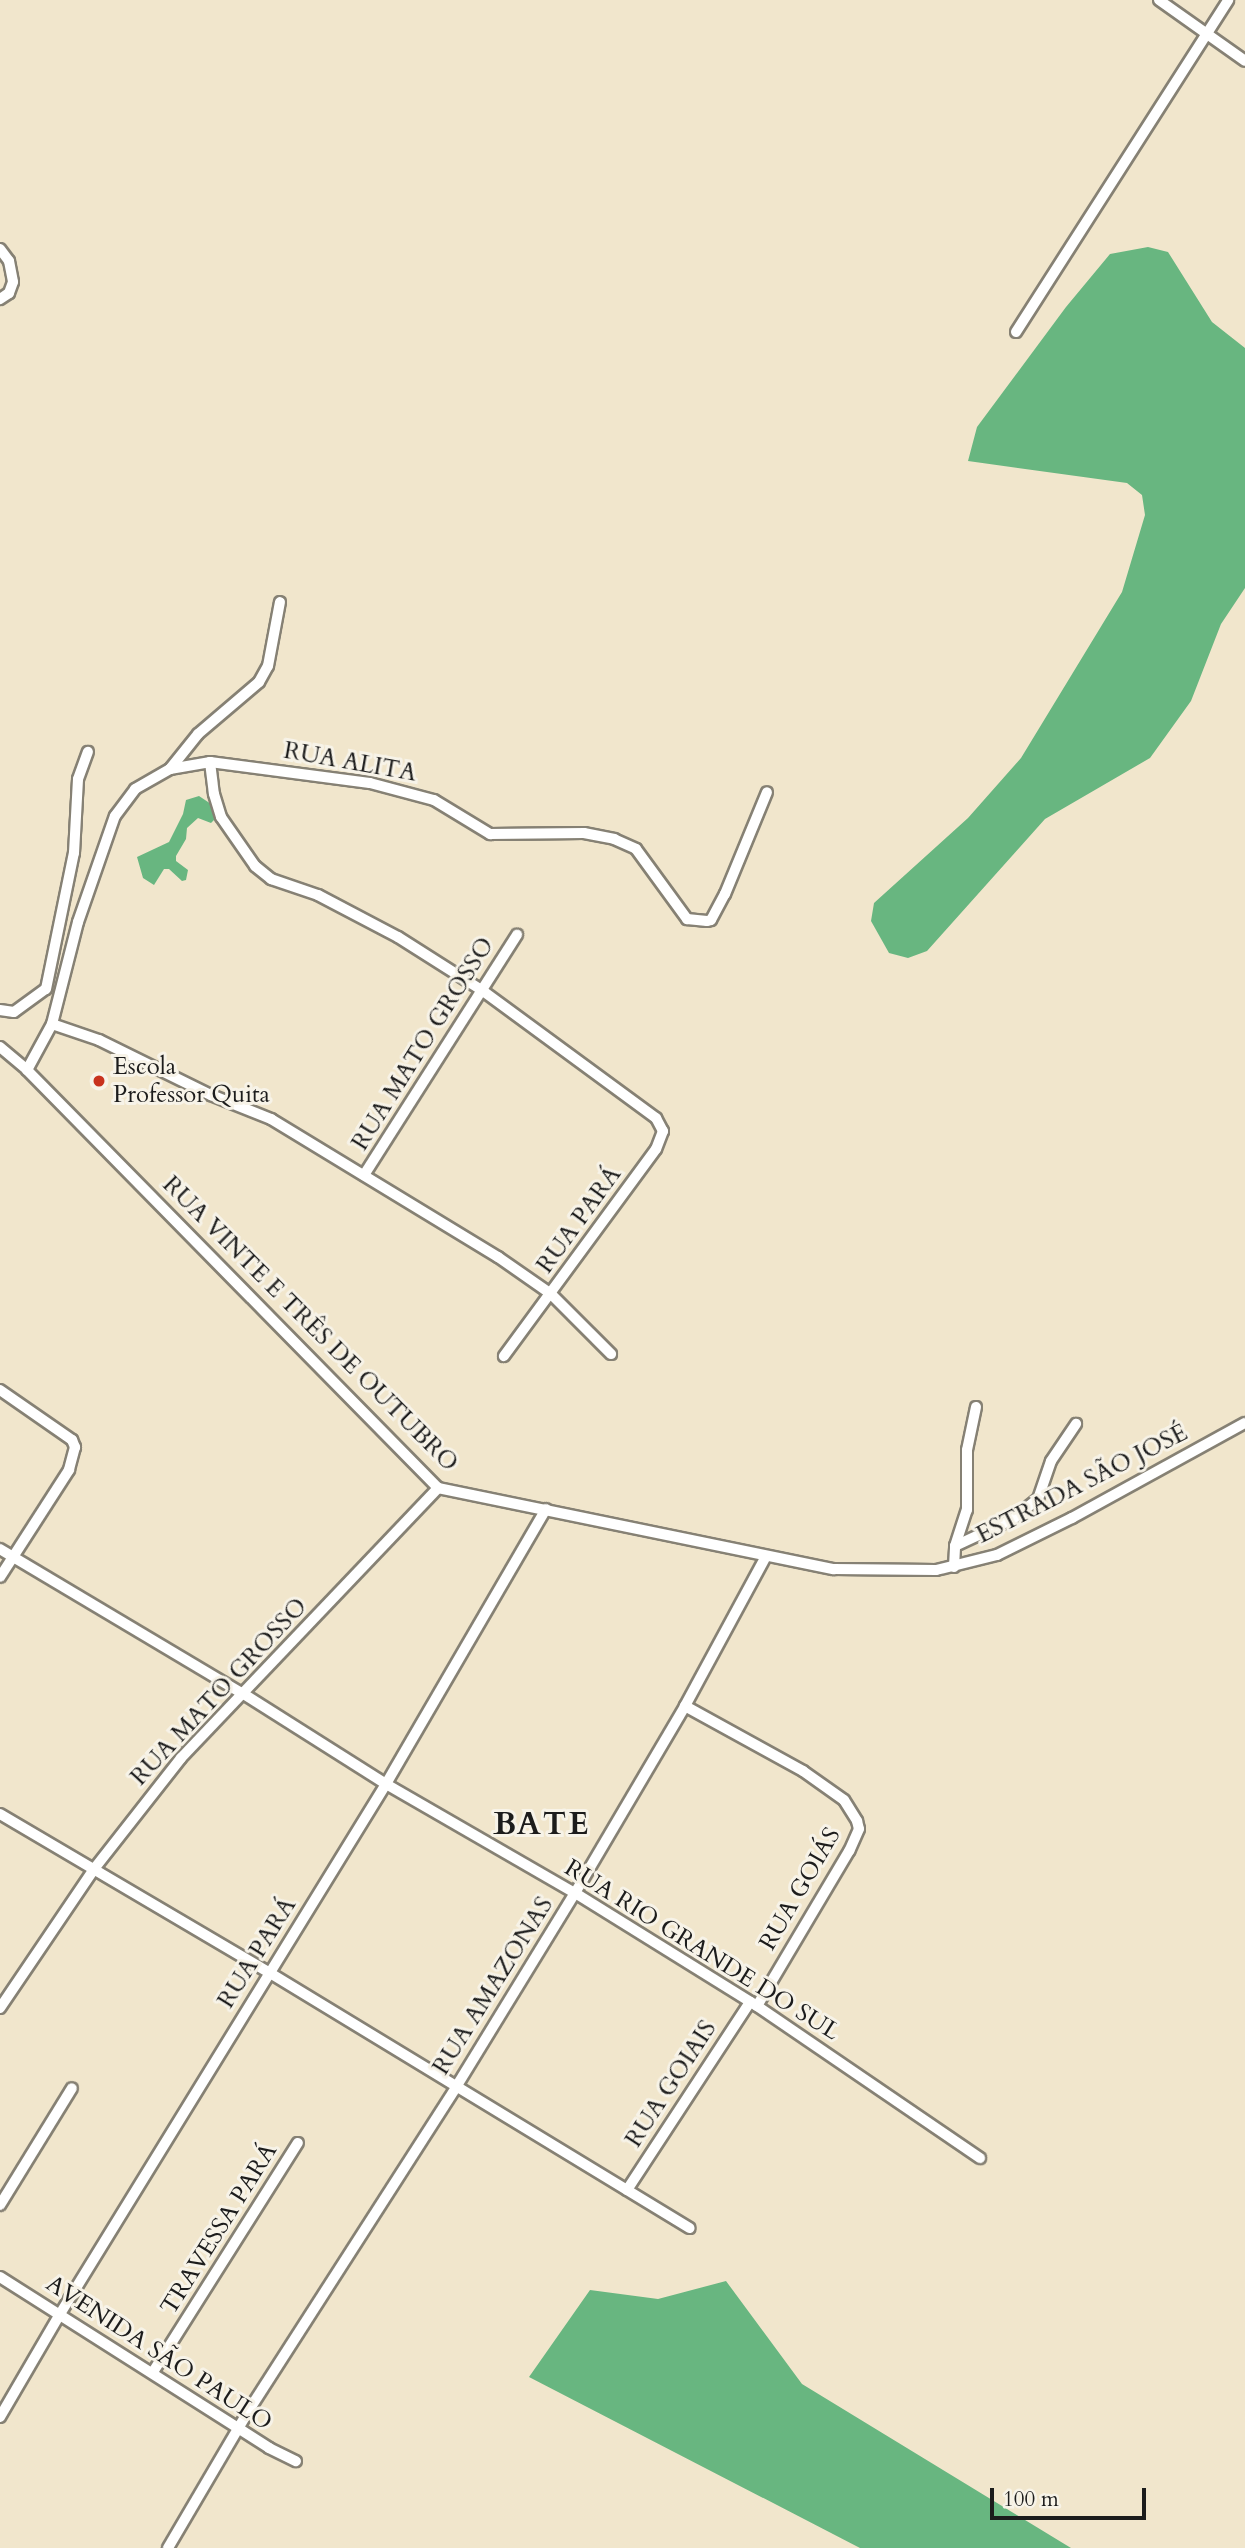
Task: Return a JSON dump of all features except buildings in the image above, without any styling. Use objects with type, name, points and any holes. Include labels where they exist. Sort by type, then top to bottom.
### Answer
[{"type":"street","points":[[1159,0],[1245,61]]},
{"type":"street","points":[[1016,332],[1228,0]]},
{"type":"street","points":[[0,249],[9,261],[13,282],[9,293],[0,299]]},
{"type":"street","points":[[170,769],[198,734],[259,682],[268,666],[280,602]]},
{"type":"street","points":[[0,1010],[14,1012],[46,989],[74,853],[78,779],[88,752]]},
{"type":"street","points":[[210,762],[214,794],[221,817],[255,866],[271,879],[318,895],[398,937],[484,990]]},
{"type":"street","name":"RUA ALITA","points":[[27,1070],[52,1024],[78,922],[115,816],[135,789],[170,769],[210,762],[403,789],[434,800],[490,834],[584,833],[614,839],[636,849],[687,919],[706,921],[711,920],[725,894],[767,792]]},
{"type":"street","name":"RUA MATO GROSSO","points":[[364,1175],[517,935]]},
{"type":"street","name":"RUA PARÁ","points":[[484,990],[645,1107],[656,1118],[662,1138],[505,1356]]},
{"type":"street","points":[[52,1024],[99,1040],[211,1095],[271,1119],[498,1257],[551,1294],[611,1354]]},
{"type":"street","name":"RUA VINTE E TRÊS DE OUTUBRO","points":[[0,1047],[27,1070],[438,1488],[766,1556]]},
{"type":"street","points":[[0,1390],[72,1440],[75,1447],[75,1459],[0,1577]]},
{"type":"street","points":[[954,1567],[955,1546],[967,1510],[967,1450],[976,1407]]},
{"type":"street","name":"ESTRADA SÃO JOSÉ","points":[[766,1556],[856,1570],[904,1572],[954,1567],[1010,1549],[1245,1423]]},
{"type":"street","points":[[955,1546],[1013,1519],[1038,1499],[1051,1461],[1076,1424]]},
{"type":"street","name":"RUA MATO GROSSO","points":[[0,2008],[94,1869],[181,1758],[438,1488]]},
{"type":"street","name":"RUA PARÁ","points":[[1,2413],[386,1784],[546,1509]]},
{"type":"street","name":"RUA RIO GRANDE DO SUL","points":[[0,1549],[242,1693],[386,1784],[575,1893],[754,2004],[980,2158]]},
{"type":"street","name":"RUA AMAZONAS","points":[[168,2548],[239,2427],[456,2087],[575,1893],[685,1706],[766,1556]]},
{"type":"street","name":"RUA GOIÁS","points":[[685,1706],[803,1771],[837,1795],[850,1806],[859,1829],[849,1851],[754,2004]]},
{"type":"street","points":[[0,1814],[270,1973],[690,2228]]},
{"type":"street","name":"RUA GOIAIS","points":[[627,2190],[754,2004]]},
{"type":"street","points":[[0,2205],[72,2088]]},
{"type":"street","name":"TRAVESSA PARÁ","points":[[153,2372],[298,2143]]},
{"type":"street","name":"AVENIDA SÃO PAULO","points":[[0,2277],[269,2448],[296,2461]]},
{"type":"green space","points":[[1148,247],[1168,252],[1212,322],[1245,348],[1245,588],[1221,624],[1191,701],[1150,758],[1045,819],[927,951],[908,958],[889,953],[871,921],[874,903],[968,818],[1021,758],[1122,592],[1145,515],[1142,495],[1127,483],[968,461],[977,427],[1066,307],[1110,254]]},
{"type":"green space","points":[[199,796],[211,804],[215,819],[211,823],[198,818],[187,828],[186,839],[176,856],[176,861],[188,870],[186,880],[182,881],[169,869],[164,869],[154,885],[143,878],[137,857],[169,842],[183,814],[186,800]]},
{"type":"green space","points":[[726,2281],[802,2384],[1071,2548],[860,2548],[529,2377],[590,2290],[658,2299]]},
{"type":"place","name":"Escola Professor Quita","points":[[99,1081]]},
{"type":"district","name":"BATE","points":[[542,1824]]}]
